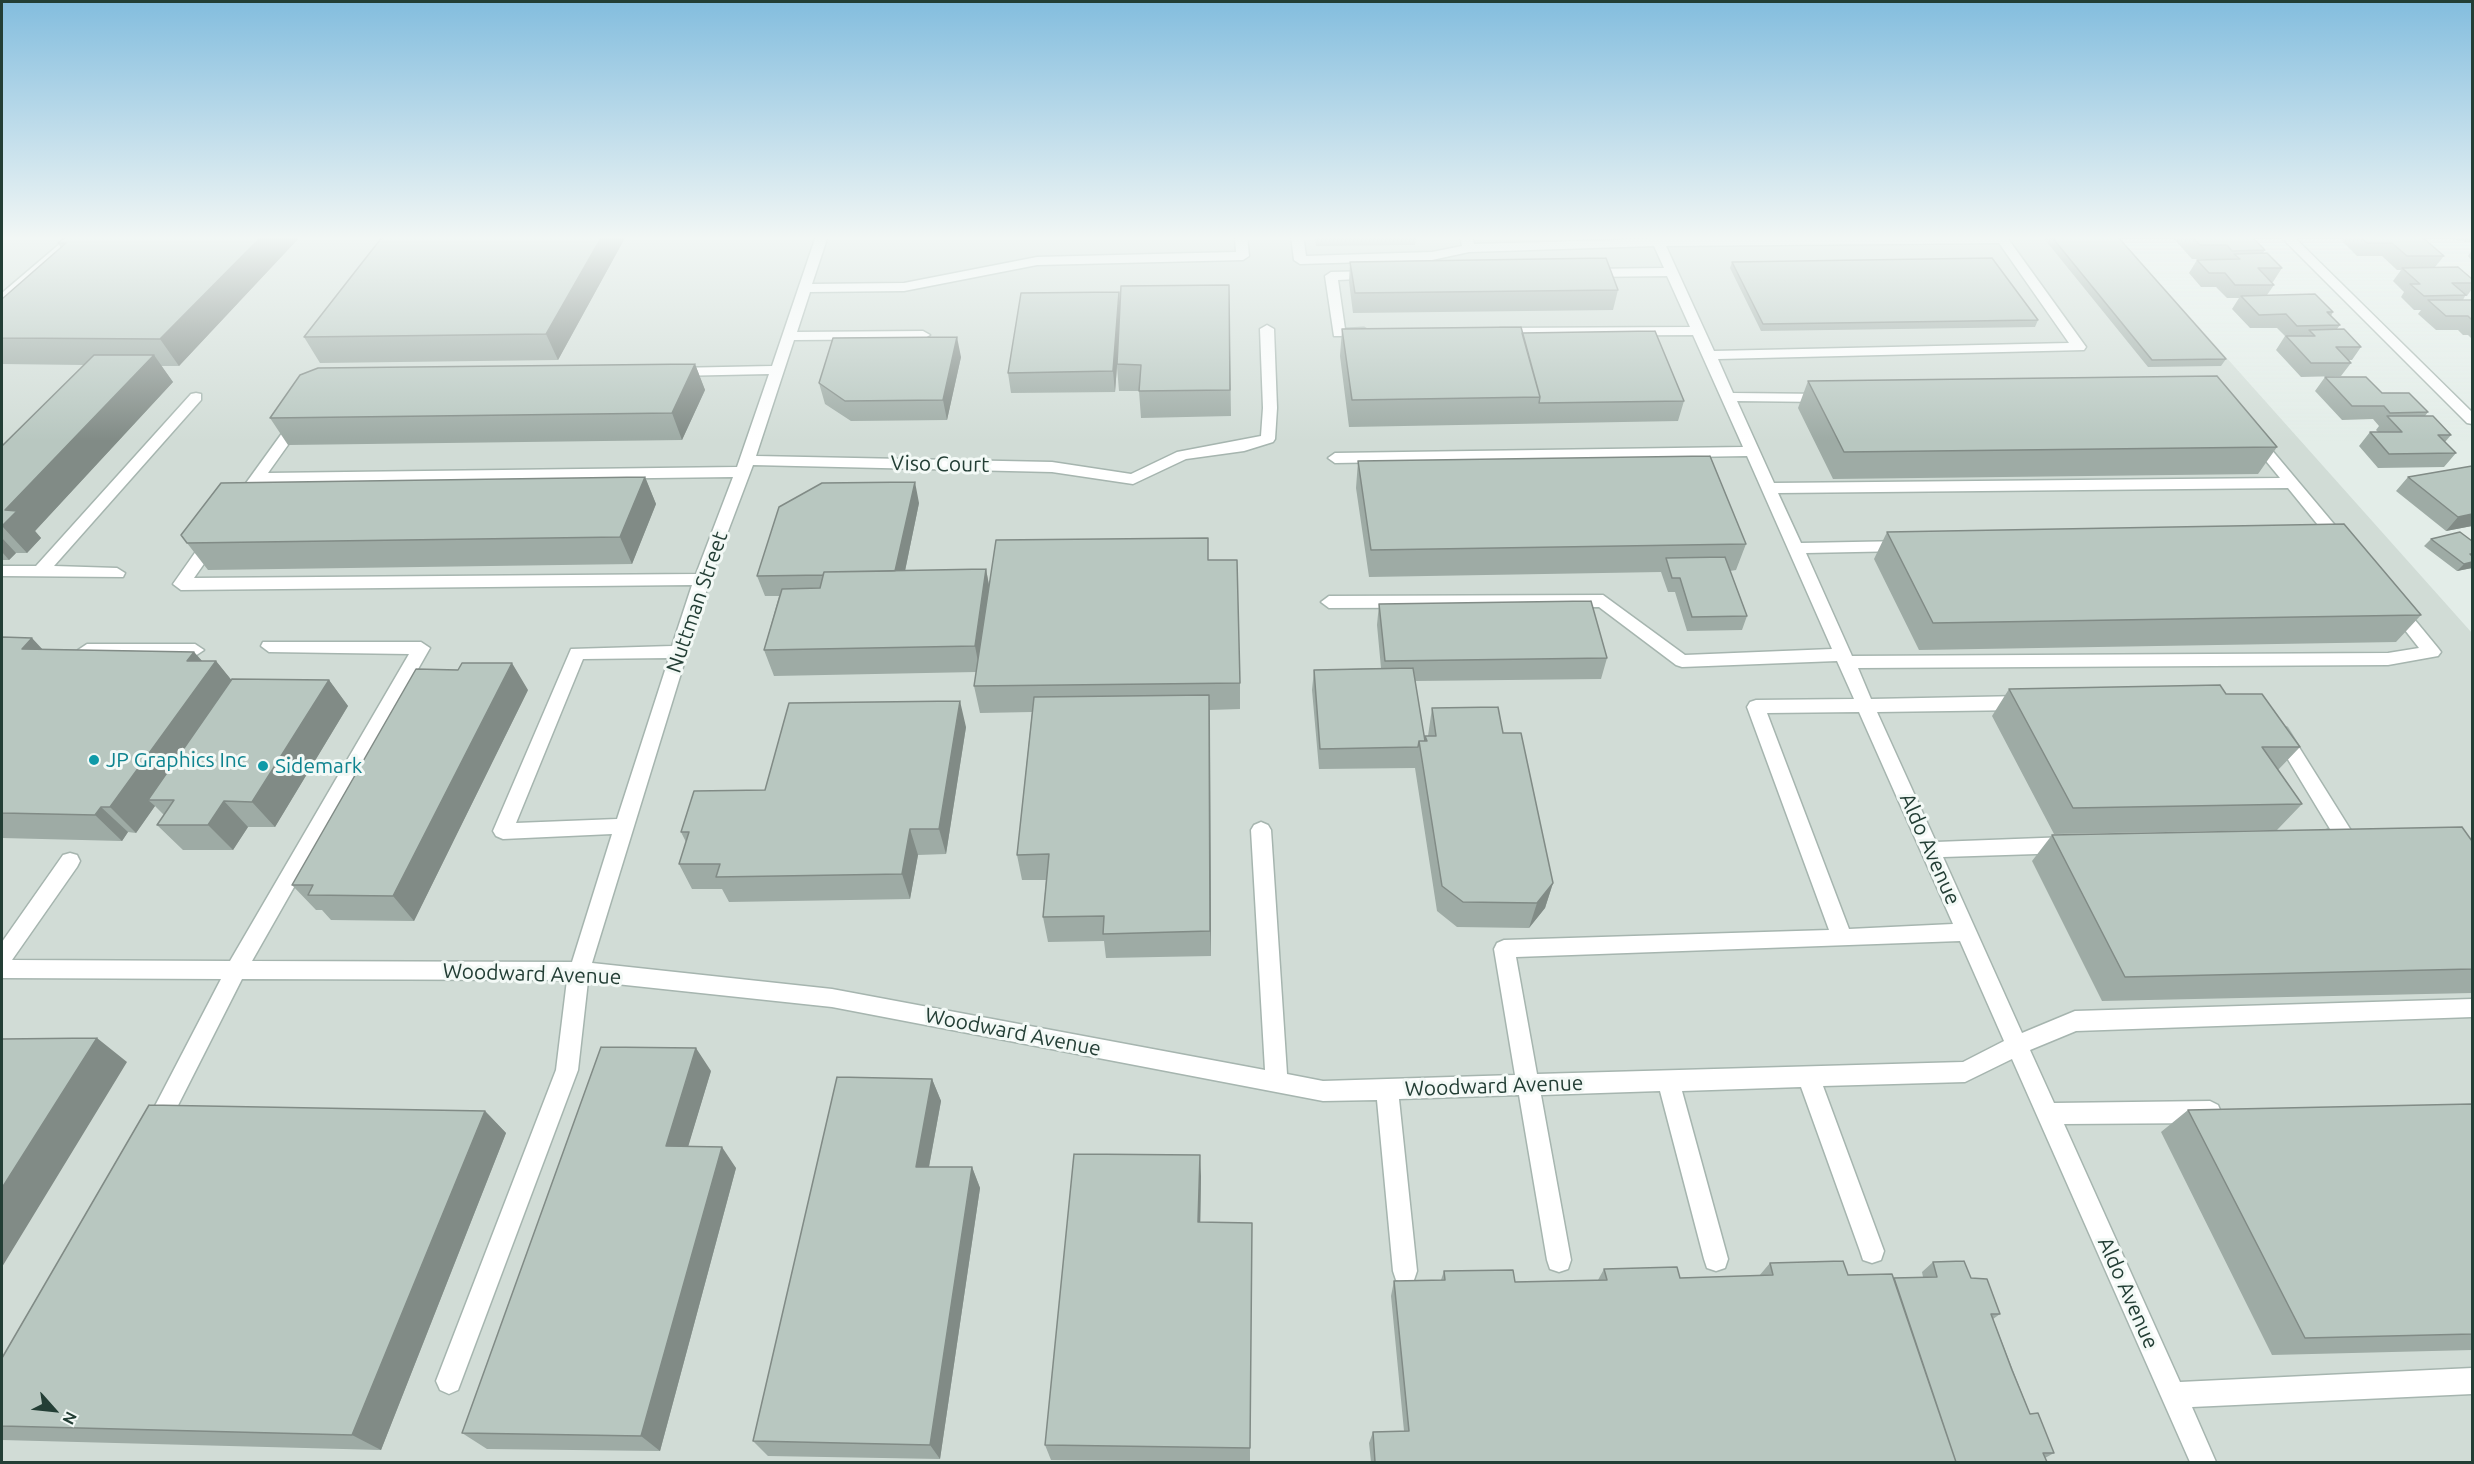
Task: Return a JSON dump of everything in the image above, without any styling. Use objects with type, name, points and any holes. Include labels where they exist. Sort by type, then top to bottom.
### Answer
[{"type":"street","name":"Nuttman Street","points":[[449,1381],[567,1070],[579,971],[702,579],[745,466],[799,304]]},
{"type":"street","points":[[1335,304],[1339,333],[1374,332]]},
{"type":"street","name":"Aldo Avenue","points":[[1687,304],[2203,1462]]},
{"type":"street","points":[[1709,355],[2079,347],[2048,304]]},
{"type":"street","points":[[2355,304],[2472,420]]},
{"type":"street","name":"Viso Court","points":[[257,478],[745,466],[1052,467],[1133,479],[1182,455],[1244,446],[1268,439],[1270,408],[1267,329]]},
{"type":"street","points":[[1492,332],[1699,331]]},
{"type":"street","points":[[788,336],[923,335]]},
{"type":"street","points":[[659,373],[777,370]]},
{"type":"street","points":[[39,572],[196,397]]},
{"type":"street","points":[[1728,397],[1845,398]]},
{"type":"street","points":[[308,407],[181,584],[702,579]]},
{"type":"street","points":[[2248,430],[2352,556]]},
{"type":"street","points":[[1335,458],[1752,451]]},
{"type":"street","points":[[1769,488],[2292,483]]},
{"type":"street","points":[[2314,539],[2338,538]]},
{"type":"street","points":[[1796,548],[1915,546]]},
{"type":"street","points":[[2,572],[117,573]]},
{"type":"street","points":[[1329,602],[1603,601],[1682,661],[2388,660],[2432,652],[2381,591]]},
{"type":"street","points":[[144,1148],[236,970],[422,648],[269,646]]},
{"type":"street","points":[[65,650],[195,650]]},
{"type":"street","points":[[625,826],[503,831],[577,653],[680,652]]},
{"type":"street","points":[[1842,938],[1756,707],[2041,703]]},
{"type":"street","points":[[2271,716],[2345,837],[2310,838]]},
{"type":"street","points":[[1260,830],[1277,1082]]},
{"type":"street","points":[[1930,850],[2084,845]]},
{"type":"street","points":[[2,958],[70,861]]},
{"type":"street","points":[[1559,1260],[1504,949],[1966,932]]},
{"type":"street","name":"Woodward Avenue","points":[[2,969],[579,971],[832,998],[1323,1091],[1965,1072],[2017,1045],[2074,1021],[2472,1008]]},
{"type":"street","points":[[1808,1077],[1872,1251]]},
{"type":"street","points":[[1668,1081],[1716,1259]]},
{"type":"street","points":[[1387,1089],[1405,1271]]},
{"type":"street","points":[[2048,1114],[2236,1111]]},
{"type":"street","points":[[2173,1395],[2472,1381]]},
{"type":"shaded area","points":[[2,304],[2179,304],[2472,633],[2472,1462],[2,1462]]},
{"type":"building","points":[[2,304],[194,304],[160,339],[2,338]]},
{"type":"building","points":[[330,304],[563,304],[546,334],[304,337]]},
{"type":"building","points":[[1019,304],[1118,304],[1113,371],[1008,373]]},
{"type":"building","points":[[1120,304],[1229,304],[1230,390],[1139,391],[1141,365],[1117,364]]},
{"type":"building","points":[[1753,304],[2026,304],[2038,320],[1763,324]]},
{"type":"building","points":[[2107,304],[2178,304],[2226,359],[2152,360]]},
{"type":"building","points":[[2249,304],[2325,304],[2333,312],[2327,312],[2340,325],[2297,326],[2286,314],[2259,315]]},
{"type":"building","points":[[2433,304],[2472,304],[2472,320],[2468,316],[2446,316]]},
{"type":"building","points":[[1521,327],[1540,397],[1352,400],[1342,329]]},
{"type":"building","points":[[2344,329],[2361,347],[2336,347],[2351,363],[2311,363],[2286,336],[2315,336],[2309,330]]},
{"type":"building","points":[[1655,331],[1684,401],[1539,403],[1540,397],[1522,333]]},
{"type":"building","points":[[957,337],[943,400],[845,401],[819,383],[833,338]]},
{"type":"building","points":[[94,355],[154,355],[5,510],[17,511],[2,526],[2,446]]},
{"type":"building","points":[[695,364],[672,413],[270,418],[300,375],[318,368]]},
{"type":"building","points":[[2217,376],[2277,447],[1844,452],[1808,381]]},
{"type":"building","points":[[2325,377],[2366,377],[2382,393],[2409,393],[2428,412],[2390,413],[2384,406],[2352,406]]},
{"type":"building","points":[[2387,416],[2433,416],[2451,435],[2438,435],[2456,453],[2389,454],[2370,432],[2402,432]]},
{"type":"building","points":[[1710,456],[1746,544],[1371,550],[1358,461]]},
{"type":"building","points":[[2472,466],[2472,514],[2458,517],[2408,477]]},
{"type":"building","points":[[645,477],[620,537],[187,543],[181,535],[221,483]]},
{"type":"building","points":[[915,482],[895,571],[757,576],[779,507],[822,483]]},
{"type":"building","points":[[2344,524],[2421,615],[1933,623],[1887,532]]},
{"type":"building","points":[[2460,532],[2472,541],[2472,554],[2470,554],[2472,562],[2464,564],[2431,539]]},
{"type":"building","points":[[1208,538],[1208,560],[1237,560],[1240,683],[974,686],[996,540]]},
{"type":"building","points":[[1725,557],[1747,616],[1692,617],[1680,578],[1672,578],[1666,558]]},
{"type":"building","points":[[986,569],[975,646],[764,650],[782,589],[820,588],[824,572]]},
{"type":"building","points":[[1591,601],[1607,658],[1385,661],[1379,604]]},
{"type":"building","name":"JP Graphics Inc","points":[[2,637],[32,638],[22,649],[194,652],[187,661],[216,661],[110,807],[101,807],[95,815],[2,813]]},
{"type":"building","points":[[462,663],[512,663],[393,896],[308,895],[313,885],[292,885],[416,669],[458,670]]},
{"type":"building","points":[[1413,668],[1425,741],[1419,741],[1418,747],[1320,749],[1314,670]]},
{"type":"building","points":[[232,679],[329,680],[252,802],[224,801],[208,825],[157,825],[174,800],[148,800]]},
{"type":"building","points":[[2220,685],[2226,694],[2262,694],[2300,747],[2262,747],[2302,804],[2073,808],[2009,689]]},
{"type":"building","points":[[1209,695],[1210,931],[1103,934],[1104,916],[1043,917],[1049,854],[1017,855],[1034,697]]},
{"type":"building","points":[[960,701],[939,829],[910,829],[902,874],[716,877],[720,864],[679,864],[689,832],[681,832],[694,791],[765,790],[789,703]]},
{"type":"building","points":[[1498,707],[1503,733],[1521,733],[1553,883],[1537,903],[1463,902],[1442,886],[1419,741],[1427,741],[1425,736],[1436,736],[1432,708]]},
{"type":"building","points":[[2462,827],[2472,841],[2472,969],[2125,977],[2052,835]]},
{"type":"building","points":[[97,1038],[2,1188],[2,1039]]},
{"type":"building","points":[[601,1047],[696,1048],[666,1146],[722,1147],[641,1436],[462,1433]]},
{"type":"building","points":[[837,1077],[932,1079],[916,1167],[972,1167],[930,1445],[753,1441]]},
{"type":"building","points":[[2472,1104],[2472,1334],[2305,1338],[2188,1110]]},
{"type":"building","points":[[149,1105],[485,1111],[352,1435],[2,1426],[2,1358]]},
{"type":"building","points":[[1074,1154],[1200,1155],[1198,1222],[1252,1223],[1250,1448],[1045,1445]]},
{"type":"building","points":[[1843,1261],[1848,1275],[1892,1274],[1956,1462],[1375,1462],[1373,1432],[1409,1431],[1394,1281],[1445,1280],[1444,1271],[1513,1270],[1515,1282],[1607,1280],[1604,1269],[1677,1267],[1680,1278],[1773,1275],[1770,1263]]},
{"type":"building","points":[[1964,1261],[1971,1278],[1987,1279],[2000,1314],[1991,1314],[2012,1370],[2030,1414],[2038,1413],[2054,1453],[2043,1453],[2047,1462],[1956,1462],[1894,1278],[1937,1277],[1933,1262]]},
{"type":"place","name":"JP Graphics Inc","points":[[94,760]]},
{"type":"place","name":"Sidemark","points":[[263,766]]}]
